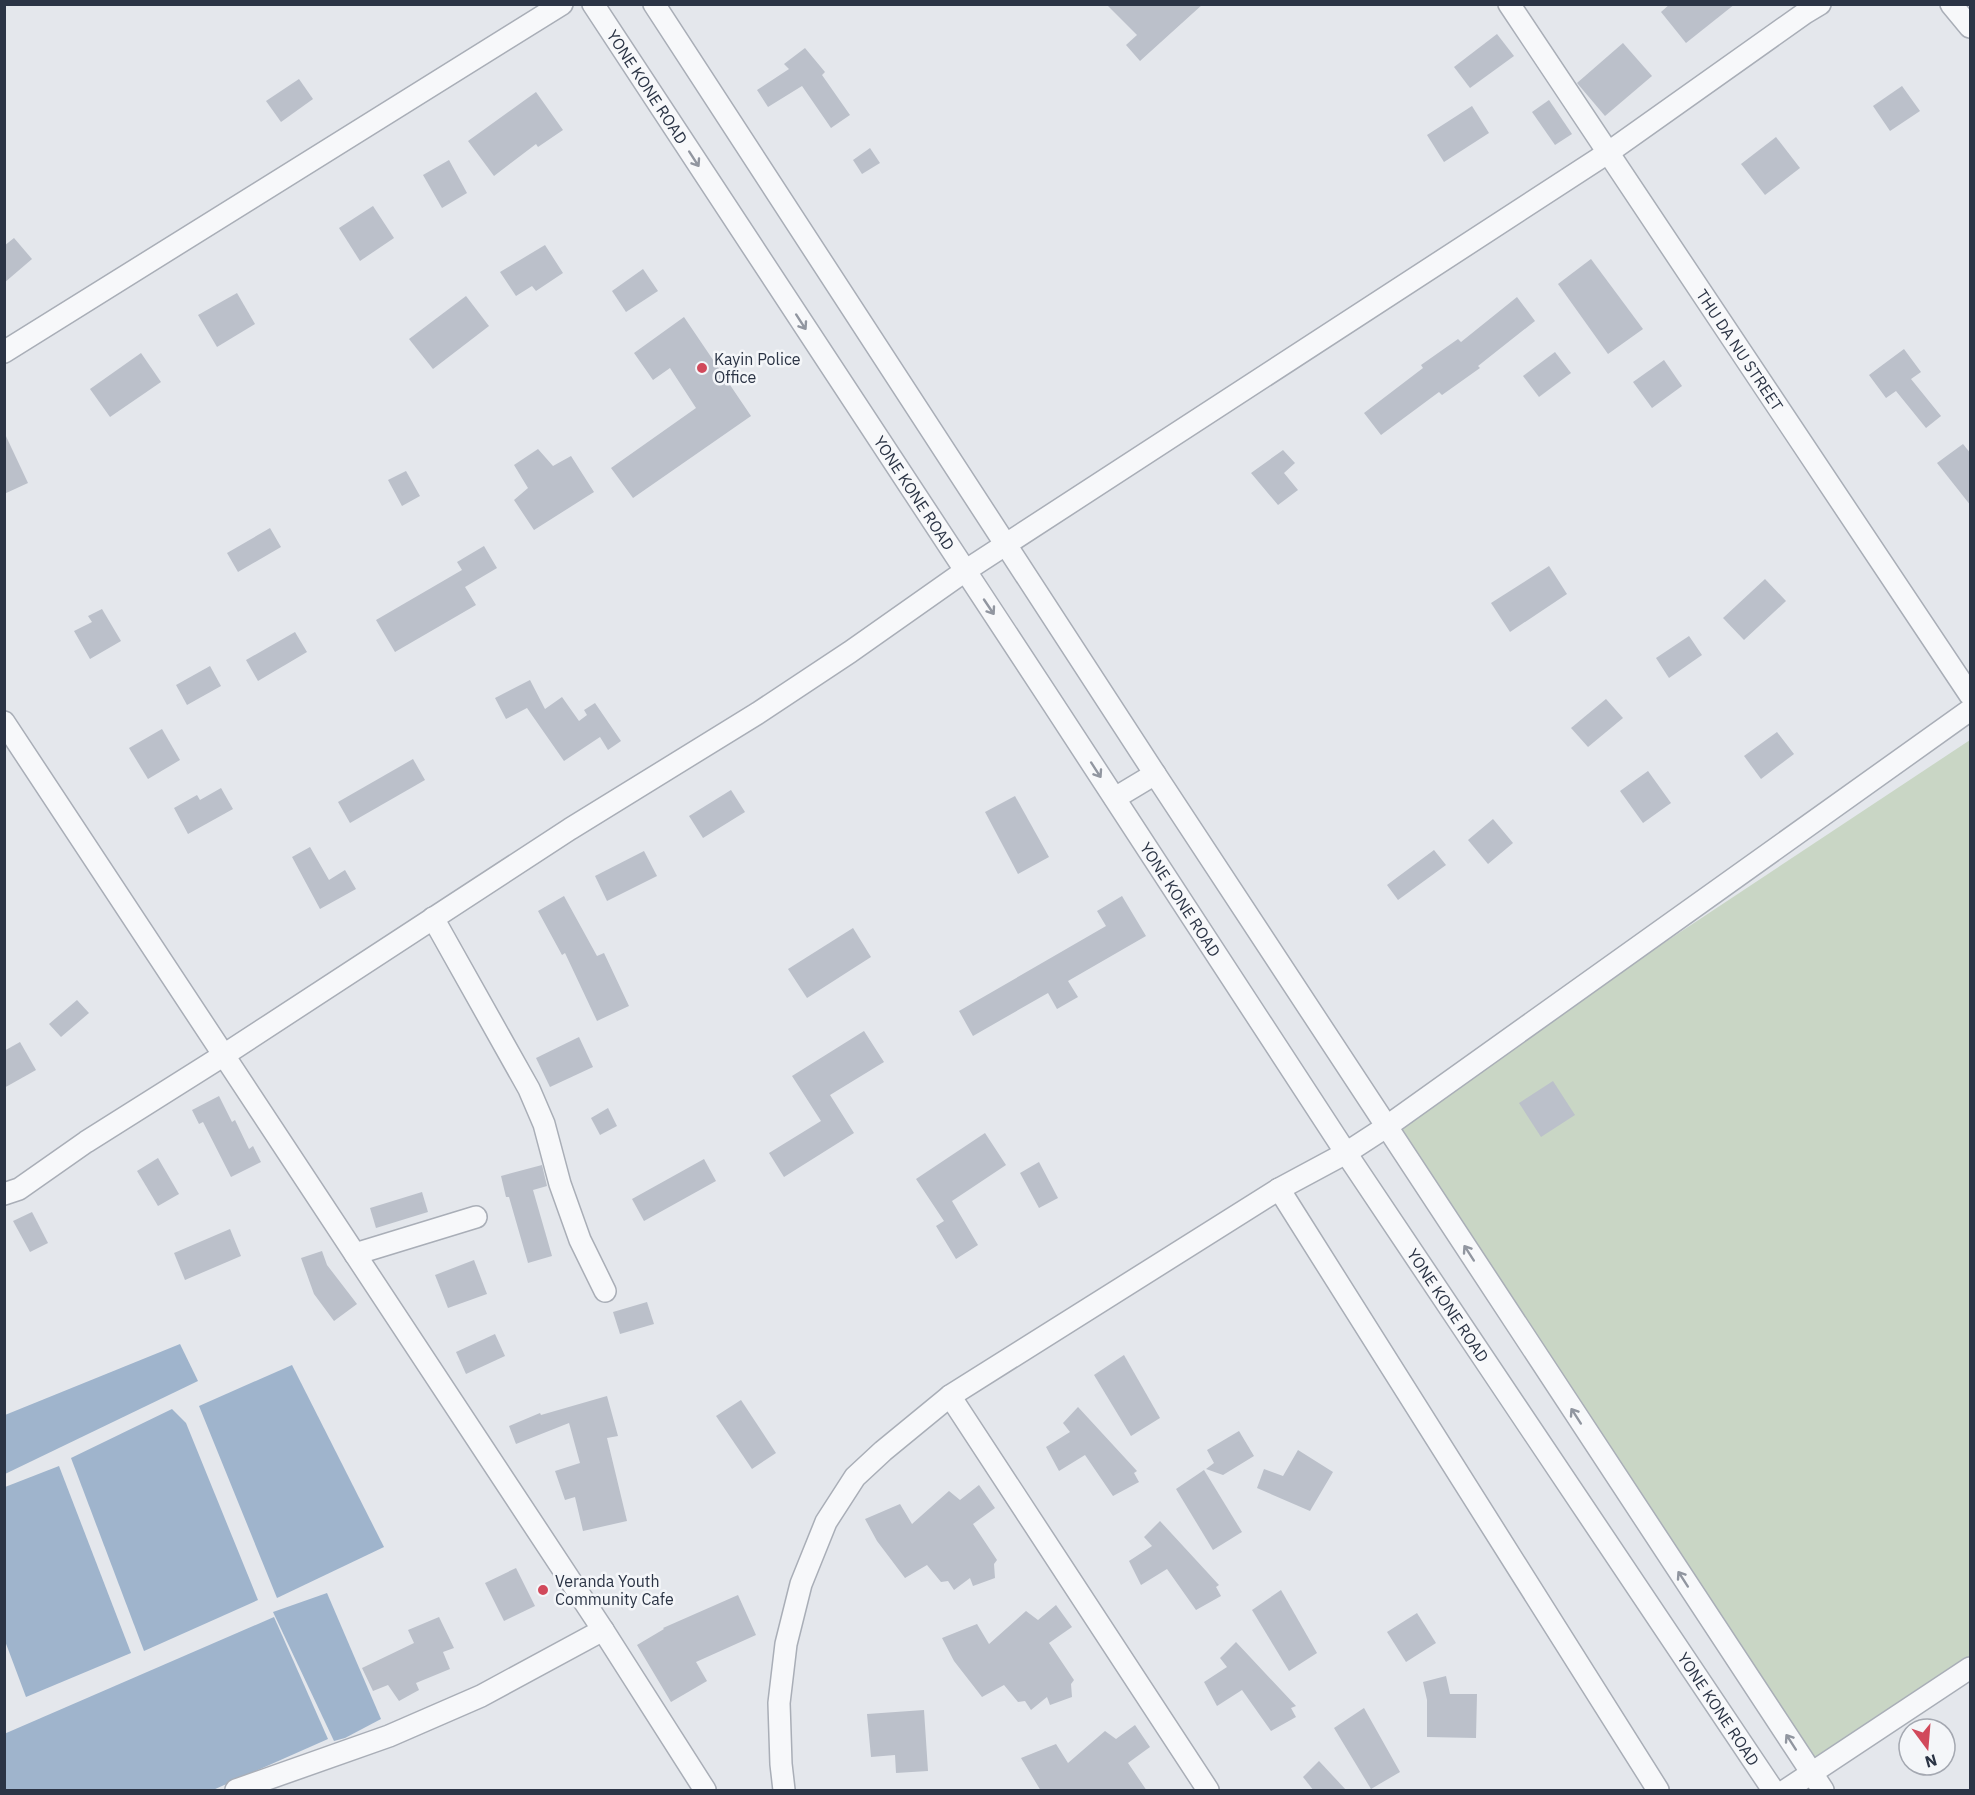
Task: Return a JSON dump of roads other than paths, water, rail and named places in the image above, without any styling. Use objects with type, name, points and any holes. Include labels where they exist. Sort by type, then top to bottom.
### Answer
[{"type":"street","points":[[4,352],[562,4]]},
{"type":"street","name":"YONE KONE ROAD","points":[[593,4],[1346,1154],[1773,1791]]},
{"type":"street","points":[[654,4],[1386,1127],[1818,1782]]},
{"type":"street","name":"THU DA NU STREET","points":[[1509,4],[1971,695]]},
{"type":"street","points":[[4,1194],[19,1189],[86,1142],[224,1055],[570,829],[758,713],[965,571],[1609,152],[1820,4]]},
{"type":"street","points":[[1951,4],[1971,27]]},
{"type":"street","points":[[784,1791],[779,1703],[786,1644],[801,1584],[826,1522],[855,1478],[883,1450],[950,1396],[1279,1190],[1346,1154],[1386,1127],[1971,710]]},
{"type":"street","points":[[4,722],[603,1630],[705,1791]]},
{"type":"street","points":[[1114,798],[1155,774]]},
{"type":"street","points":[[433,918],[529,1089],[544,1124],[560,1184],[580,1240],[605,1292]]},
{"type":"street","points":[[1279,1190],[1658,1791]]},
{"type":"street","points":[[356,1254],[476,1217]]},
{"type":"street","points":[[950,1396],[1208,1791]]},
{"type":"street","points":[[236,1791],[389,1736],[481,1696],[603,1630]]},
{"type":"street","points":[[1786,1791],[1818,1782],[1971,1668]]},
{"type":"water","points":[[180,1344],[198,1381],[5,1474],[5,1415]]},
{"type":"water","points":[[292,1365],[384,1547],[277,1598],[199,1406]]},
{"type":"water","points":[[172,1409],[186,1423],[258,1600],[144,1651],[71,1458]]},
{"type":"water","points":[[59,1466],[131,1653],[26,1697],[5,1641],[5,1487]]},
{"type":"water","points":[[327,1593],[381,1719],[345,1738],[334,1741],[273,1612]]},
{"type":"water","points":[[274,1617],[328,1739],[213,1790],[5,1790],[4,1734]]},
{"type":"place","name":"Kayin Police Office","points":[[702,368]]},
{"type":"place","name":"Veranda Youth Community Cafe","points":[[543,1590]]}]
